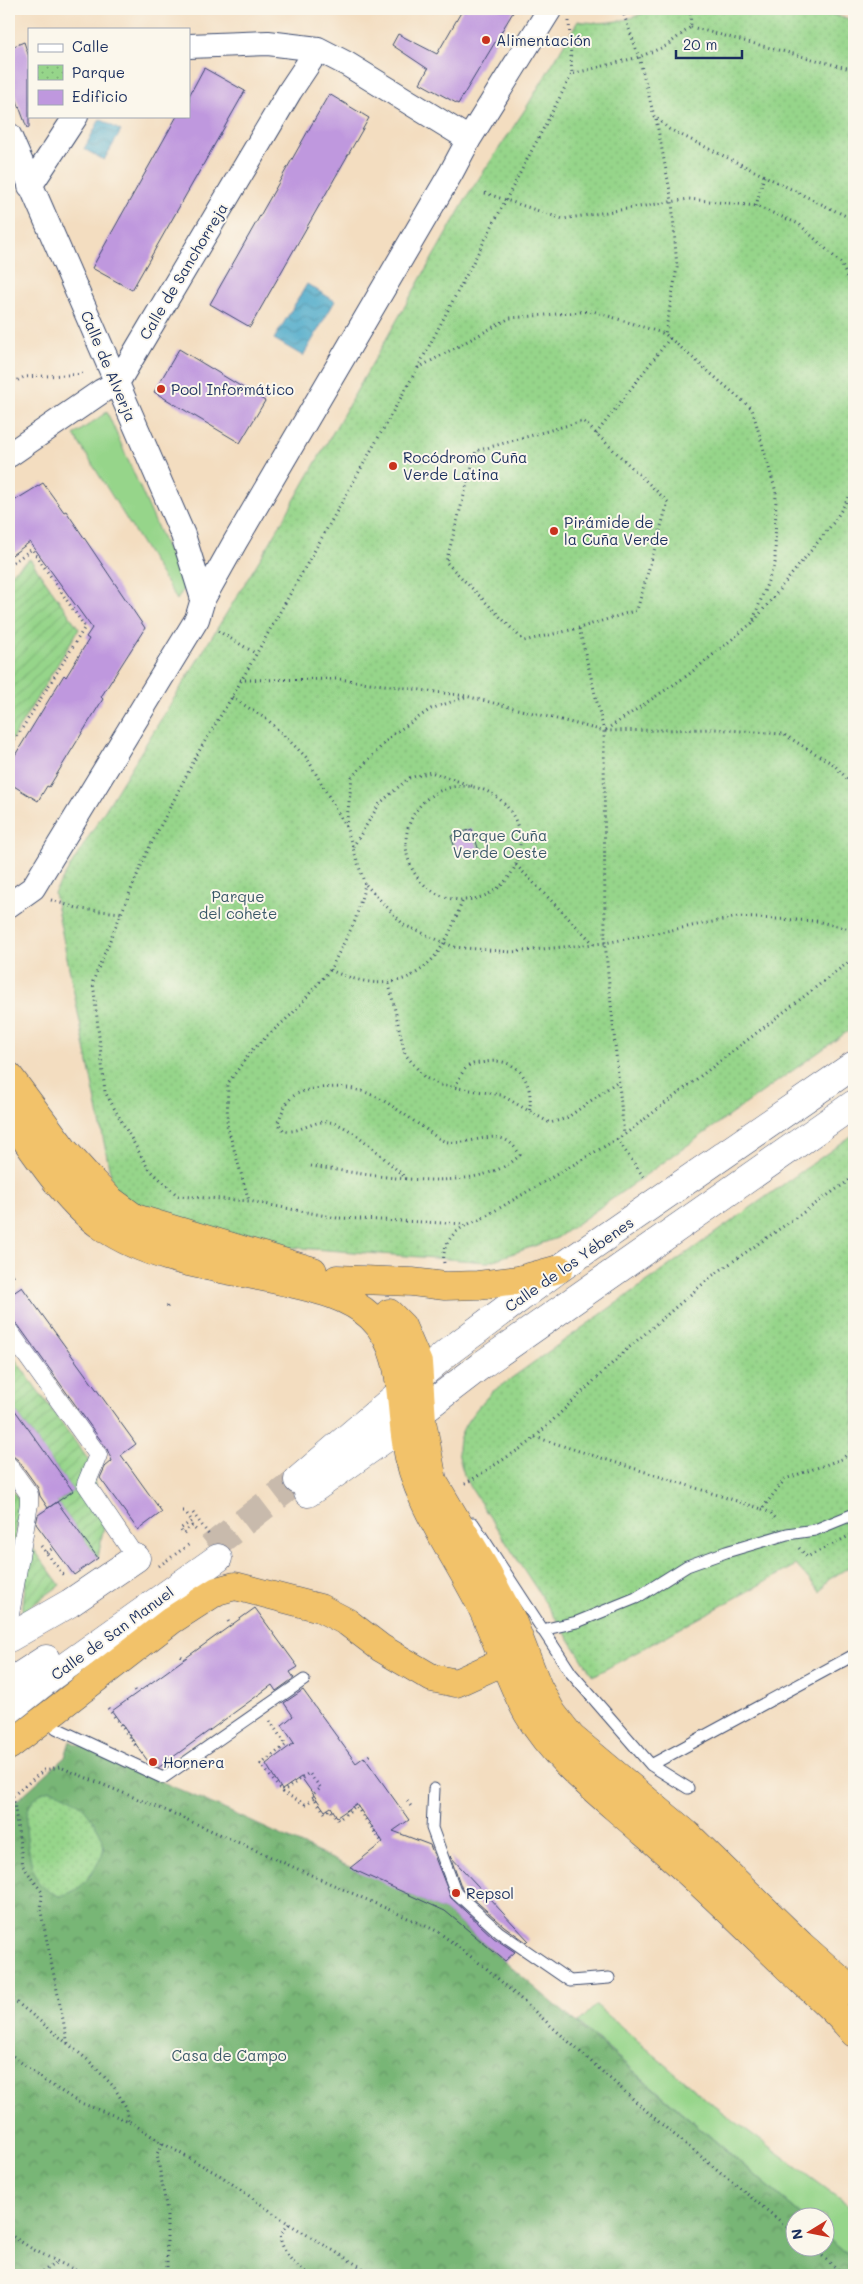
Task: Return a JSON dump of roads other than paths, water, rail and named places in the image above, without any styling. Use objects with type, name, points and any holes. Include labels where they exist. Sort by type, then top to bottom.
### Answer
[{"type":"highway","points":[[9,1076],[76,1164],[109,1199],[135,1218],[337,1279],[359,1288],[380,1304],[402,1326],[418,1363],[410,1385],[413,1418],[398,1456],[433,1481],[484,1567],[512,1620],[510,1656],[526,1709],[544,1740],[565,1762],[693,1875],[854,2033]]},
{"type":"highway","points":[[9,1116],[40,1160],[82,1210],[103,1228],[149,1250],[322,1290],[348,1302],[370,1317],[386,1335],[395,1361],[410,1385]]},
{"type":"highway","points":[[337,1279],[412,1282],[445,1286],[471,1285],[518,1280],[560,1269]]},
{"type":"highway","points":[[9,1740],[202,1594],[230,1582],[254,1584],[293,1594],[343,1614],[432,1672],[454,1676],[510,1656]]},
{"type":"highway","points":[[9,1746],[44,1717],[172,1620],[217,1591],[235,1586],[320,1608],[347,1622],[381,1648],[432,1678],[456,1683],[510,1656]]},
{"type":"highway","points":[[510,1656],[538,1687],[553,1714],[572,1737],[688,1835],[801,1945],[854,1992]]},
{"type":"street","points":[[9,905],[33,888],[197,619],[203,599],[469,139],[550,9]]},
{"type":"street","points":[[190,46],[268,43],[318,49],[347,64],[469,139]]},
{"type":"street","name":"Calle de Sanchorreja","points":[[9,455],[102,391],[117,383],[290,91],[318,49]]},
{"type":"street","points":[[30,186],[75,118]]},
{"type":"street","name":"Calle de Alverja","points":[[9,135],[183,535],[203,599]]},
{"type":"street","name":"Calle de los Yébenes","points":[[854,1065],[560,1269],[448,1352],[410,1385],[303,1487],[398,1456],[413,1418],[482,1364],[854,1104]]},
{"type":"street","points":[[9,1331],[98,1455],[86,1484],[136,1558],[70,1603],[10,1627]]},
{"type":"street","points":[[9,1466],[29,1494],[10,1627]]},
{"type":"street","name":"Calle de San Manuel","points":[[9,1683],[208,1545],[9,1710]]},
{"type":"lane","points":[[398,1456],[458,1500]]},
{"type":"lane","points":[[542,1630],[577,1622],[627,1601],[687,1566],[788,1534],[815,1530],[854,1514]]},
{"type":"lane","points":[[469,1516],[571,1673],[651,1765],[688,1788]]},
{"type":"lane","points":[[651,1765],[854,1655]]},
{"type":"lane","points":[[44,1717],[56,1728],[162,1778],[304,1680]]},
{"type":"lane","points":[[434,1789],[432,1828],[456,1893],[499,1932],[570,1981],[609,1978]]},
{"type":"water","points":[[100,119],[121,131],[104,160],[84,149]]},
{"type":"water","points":[[307,284],[335,301],[303,356],[274,339]]},
{"type":"tunnel","points":[[210,1548],[298,1480]]},
{"type":"place","name":"Alimentación","points":[[486,40]]},
{"type":"place","name":"Pool Informático","points":[[161,389]]},
{"type":"place","name":"Rocódromo Cuña Verde Latina","points":[[393,466]]},
{"type":"place","name":"Pirámide de la Cuña Verde","points":[[554,531]]},
{"type":"place","name":"Hornera","points":[[153,1762]]},
{"type":"place","name":"Repsol","points":[[456,1893]]},
{"type":"park label","name":"Parque Cuña Verde Oeste","points":[[500,844]]},
{"type":"park label","name":"Parque del cohete","points":[[238,904]]},
{"type":"park label","name":"Casa de Campo","points":[[229,2055]]}]
